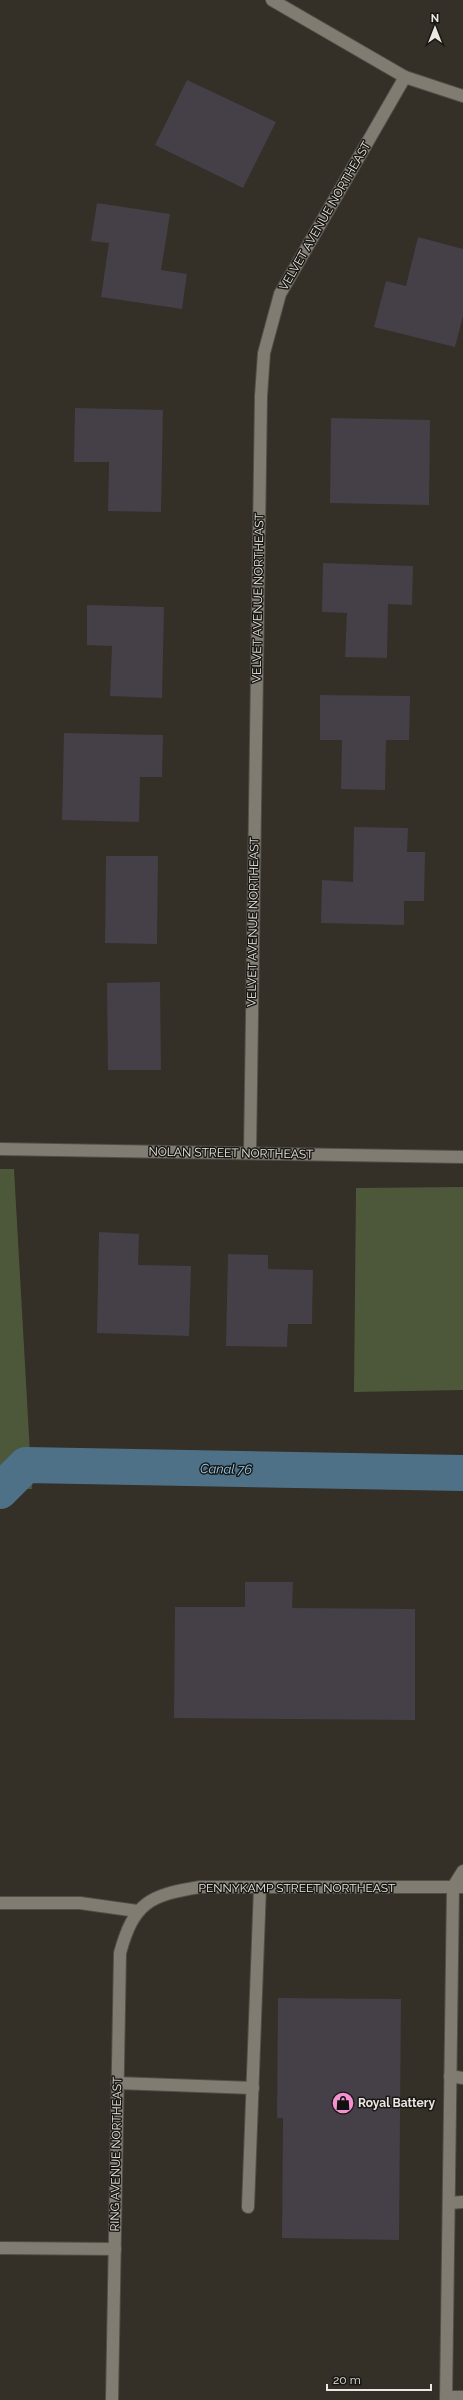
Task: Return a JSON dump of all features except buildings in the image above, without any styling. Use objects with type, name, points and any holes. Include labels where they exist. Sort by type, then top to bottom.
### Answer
[{"type":"street","points":[[272,0],[405,77],[463,96]]},
{"type":"street","name":"VELVET AVENUE NORTHEAST","points":[[250,1153],[261,396],[264,353],[280,294],[405,77]]},
{"type":"street","name":"NOLAN STREET NORTHEAST","points":[[0,1149],[463,1157]]},
{"type":"street","points":[[463,1871],[458,1887],[450,2076],[446,2398],[463,2397]]},
{"type":"street","name":"PENNYKAMP STREET NORTHEAST","points":[[137,1911],[152,1899],[175,1891],[200,1887],[458,1887]]},
{"type":"street","points":[[248,2207],[260,1887]]},
{"type":"street","points":[[0,1903],[80,1903],[137,1911]]},
{"type":"street","name":"RING AVENUE NORTHEAST","points":[[112,2400],[120,1953],[126,1932],[137,1911]]},
{"type":"street","points":[[450,2076],[463,2078]]},
{"type":"street","points":[[117,2083],[252,2088]]},
{"type":"street","points":[[449,2203],[463,2202]]},
{"type":"street","points":[[0,2248],[115,2249]]},
{"type":"green space","points":[[0,1169],[14,1169],[32,1489],[0,1489]]},
{"type":"green space","points":[[463,1187],[463,1390],[354,1392],[356,1188]]},
{"type":"waterway","name":"Canal 76","points":[[0,1491],[26,1465],[463,1473]]},
{"type":"place","name":"Royal Battery","points":[[343,2103]]}]
